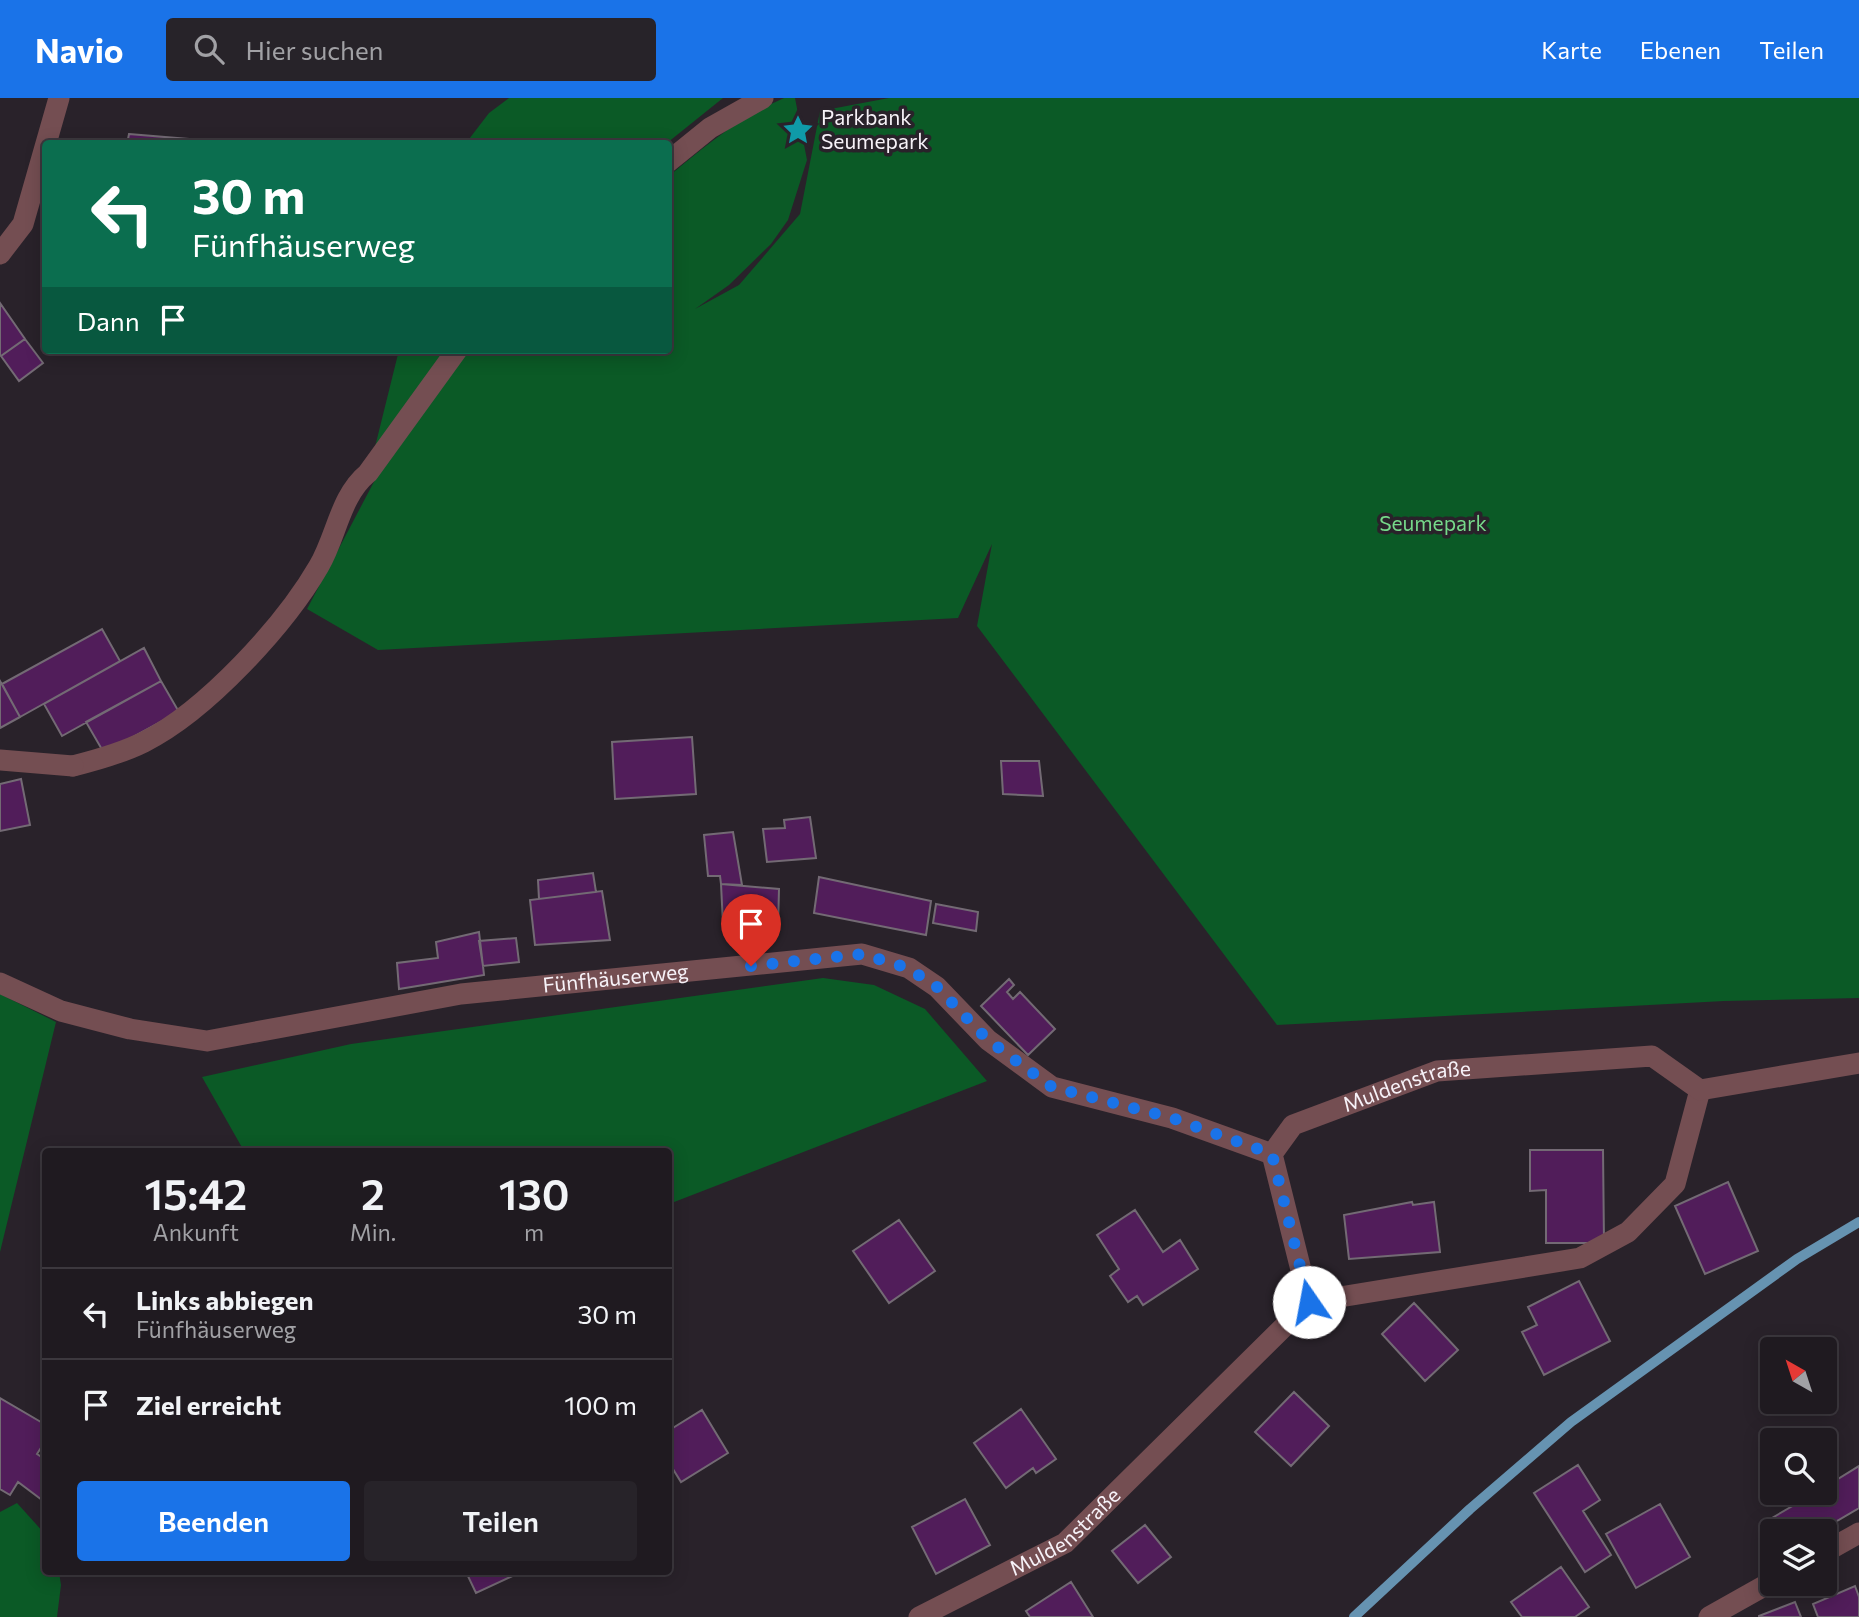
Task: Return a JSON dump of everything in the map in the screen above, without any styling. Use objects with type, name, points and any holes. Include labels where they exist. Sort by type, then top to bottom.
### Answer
[{"type":"street","points":[[47,140],[59,98]]},
{"type":"street","points":[[672,159],[710,128],[763,98]]},
{"type":"street","points":[[0,254],[23,224],[42,158]]},
{"type":"street","points":[[0,760],[73,766],[145,742],[182,719],[275,629],[301,596],[321,562],[353,485],[368,473],[454,354]]},
{"type":"street","name":"Fünfhäuserweg","points":[[0,984],[61,1011],[130,1029],[207,1041],[461,994],[862,954],[908,968],[937,987],[988,1040],[1052,1087],[1172,1118],[1272,1154]]},
{"type":"street","name":"Muldenstraße","points":[[1272,1154],[1293,1125],[1437,1071],[1652,1056],[1700,1090]]},
{"type":"street","points":[[1272,1154],[1309,1302],[1580,1258],[1628,1232],[1675,1184],[1700,1090],[1859,1063]]},
{"type":"street","name":"Muldenstraße","points":[[919,1617],[1065,1543],[1309,1302]]},
{"type":"street","points":[[1837,1545],[1859,1533]]},
{"type":"street","points":[[1709,1617],[1760,1588]]},
{"type":"green space","points":[[509,98],[723,98],[671,140],[468,140],[489,113]]},
{"type":"green space","name":"Seumepark","points":[[784,98],[795,98],[807,160],[788,220],[771,244],[729,285],[695,309],[739,285],[800,214],[820,111],[889,98],[1859,98],[1859,998],[1724,1001],[1277,1025],[977,626],[992,544],[958,618],[378,650],[307,609],[387,457],[465,354],[672,354],[672,174],[738,123]]},
{"type":"green space","points":[[398,354],[444,354],[374,451]]},
{"type":"green space","points":[[823,978],[874,985],[925,1009],[987,1081],[672,1203],[672,1148],[242,1148],[202,1077],[351,1044]]},
{"type":"green space","points":[[0,994],[56,1022],[0,1252]]},
{"type":"green space","points":[[17,1503],[42,1531],[42,1575],[59,1575],[61,1585],[57,1617],[0,1617],[0,1512]]},
{"type":"building","points":[[129,134],[188,139],[188,140],[128,140]]},
{"type":"building","points":[[0,303],[25,339],[1,356],[0,355]]},
{"type":"building","points":[[25,339],[43,363],[19,381],[1,356]]},
{"type":"building","points":[[102,629],[120,661],[20,717],[2,684]]},
{"type":"building","points":[[144,648],[161,681],[62,736],[44,704]]},
{"type":"building","points":[[0,681],[20,717],[0,728]]},
{"type":"building","points":[[161,681],[179,712],[104,753],[86,722]]},
{"type":"building","points":[[692,737],[696,794],[615,799],[612,742]]},
{"type":"building","points":[[1001,761],[1039,761],[1043,796],[1003,794]]},
{"type":"building","points":[[21,779],[30,825],[0,831],[0,784]]},
{"type":"building","points":[[810,817],[816,858],[767,862],[763,829],[785,828],[784,820]]},
{"type":"building","points":[[733,832],[742,885],[721,884],[720,876],[708,876],[704,835]]},
{"type":"building","points":[[593,873],[596,892],[539,899],[538,880]]},
{"type":"building","points":[[819,877],[931,901],[926,935],[814,913]]},
{"type":"building","points":[[721,884],[779,889],[778,928],[723,924]]},
{"type":"building","points":[[602,891],[610,940],[535,945],[530,900]]},
{"type":"building","points":[[936,904],[978,912],[976,931],[933,923]]},
{"type":"building","points":[[479,932],[484,975],[399,989],[397,963],[438,958],[436,942]]},
{"type":"building","points":[[516,938],[519,962],[483,966],[479,941]]},
{"type":"building","points":[[1009,979],[1014,985],[1007,992],[1013,999],[1020,992],[1055,1029],[1028,1055],[981,1006]]},
{"type":"building","points":[[1530,1150],[1603,1150],[1604,1243],[1546,1243],[1546,1190],[1530,1191]]},
{"type":"building","points":[[1728,1182],[1758,1251],[1705,1274],[1675,1206]]},
{"type":"building","points":[[1412,1202],[1413,1205],[1434,1202],[1440,1252],[1349,1259],[1344,1215]]},
{"type":"building","points":[[1135,1210],[1163,1252],[1180,1240],[1198,1269],[1143,1305],[1137,1296],[1128,1302],[1110,1276],[1119,1269],[1097,1235]]},
{"type":"building","points":[[899,1220],[935,1271],[889,1303],[853,1251]]},
{"type":"building","points":[[1579,1281],[1610,1341],[1544,1375],[1522,1332],[1537,1325],[1528,1307]]},
{"type":"building","points":[[1414,1303],[1458,1350],[1425,1381],[1382,1334]]},
{"type":"building","points":[[1294,1392],[1329,1426],[1291,1466],[1255,1432]]},
{"type":"building","points":[[0,1398],[42,1423],[42,1446],[37,1454],[42,1457],[42,1500],[18,1482],[10,1495],[0,1489]]},
{"type":"building","points":[[1021,1409],[1056,1459],[1036,1473],[1033,1468],[1006,1488],[974,1443]]},
{"type":"building","points":[[702,1410],[728,1453],[681,1482],[672,1467],[672,1429]]},
{"type":"building","points":[[1578,1465],[1600,1500],[1583,1511],[1611,1555],[1585,1572],[1534,1493]]},
{"type":"building","points":[[1859,1466],[1859,1508],[1837,1521],[1770,1519],[1794,1505],[1837,1505],[1837,1480]]},
{"type":"building","points":[[965,1499],[990,1545],[936,1574],[912,1527]]},
{"type":"building","points":[[1660,1504],[1690,1557],[1636,1588],[1606,1534]]},
{"type":"building","points":[[1145,1525],[1171,1557],[1138,1583],[1112,1551]]},
{"type":"building","points":[[1561,1567],[1589,1607],[1575,1617],[1522,1617],[1511,1602]]},
{"type":"building","points":[[467,1575],[515,1575],[476,1593]]},
{"type":"building","points":[[1071,1582],[1093,1617],[1030,1617],[1026,1611]]},
{"type":"building","points":[[1855,1586],[1859,1597],[1859,1617],[1818,1617],[1813,1604],[1837,1596]]},
{"type":"building","points":[[1795,1602],[1801,1617],[1759,1617],[1759,1616]]},
{"type":"waterway","points":[[1354,1617],[1470,1509],[1571,1422],[1797,1259],[1859,1222]]},
{"type":"place","name":"Parkbank Seumepark","points":[[798,130]]},
{"type":"route","points":[[751,966],[862,954],[908,968],[937,987],[988,1040],[1052,1087],[1172,1118],[1272,1154],[1309,1302]]}]
